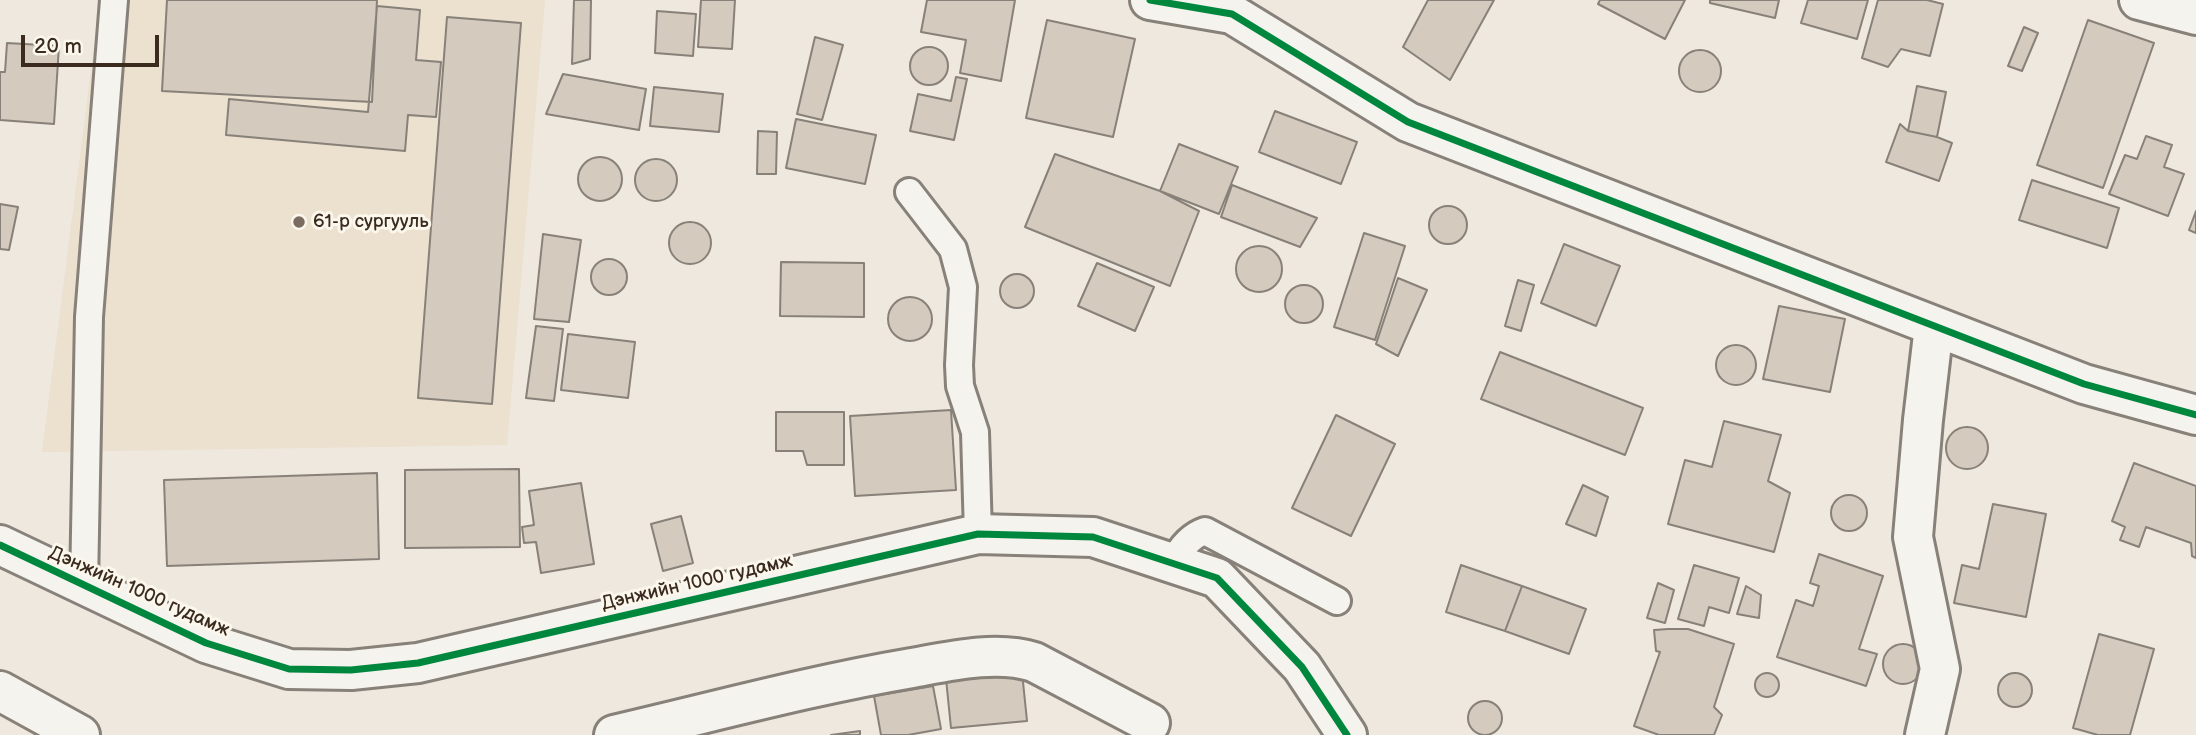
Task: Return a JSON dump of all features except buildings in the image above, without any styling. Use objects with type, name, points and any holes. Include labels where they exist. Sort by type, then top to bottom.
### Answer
[{"type":"street","points":[[1150,0],[1225,7],[1408,122],[2084,384],[2196,415]]},
{"type":"street","points":[[2138,0],[2196,15]]},
{"type":"street","points":[[1925,735],[1940,668],[1913,537],[1934,326]]},
{"type":"street","name":"Дэнжийн 1000 гудамж","points":[[0,545],[206,643],[289,669],[351,670],[418,663],[978,534],[1093,537],[1217,578],[1301,667],[1347,735]]},
{"type":"street","points":[[614,735],[859,677],[969,658],[1023,659],[1034,662],[1150,723]]},
{"type":"street","points":[[0,691],[80,735]]},
{"type":"lane","points":[[84,586],[89,317],[114,0]]},
{"type":"lane","points":[[909,192],[953,249],[963,287],[960,386],[975,432],[978,534]]},
{"type":"lane","points":[[1173,564],[1180,550],[1196,534],[1205,531],[1336,601]]},
{"type":"shaded area","name":"61-р сургууль","points":[[100,0],[545,0],[507,445],[42,452]]},
{"type":"cycle path","points":[[1150,0],[1232,14],[1408,122],[2084,384],[2196,415]]},
{"type":"cycle path","points":[[0,545],[206,643],[289,669],[351,670],[418,663],[978,534],[1093,537],[1217,578],[1302,667],[1347,735]]},
{"type":"place","name":"61-р сургууль","points":[[299,222]]}]
